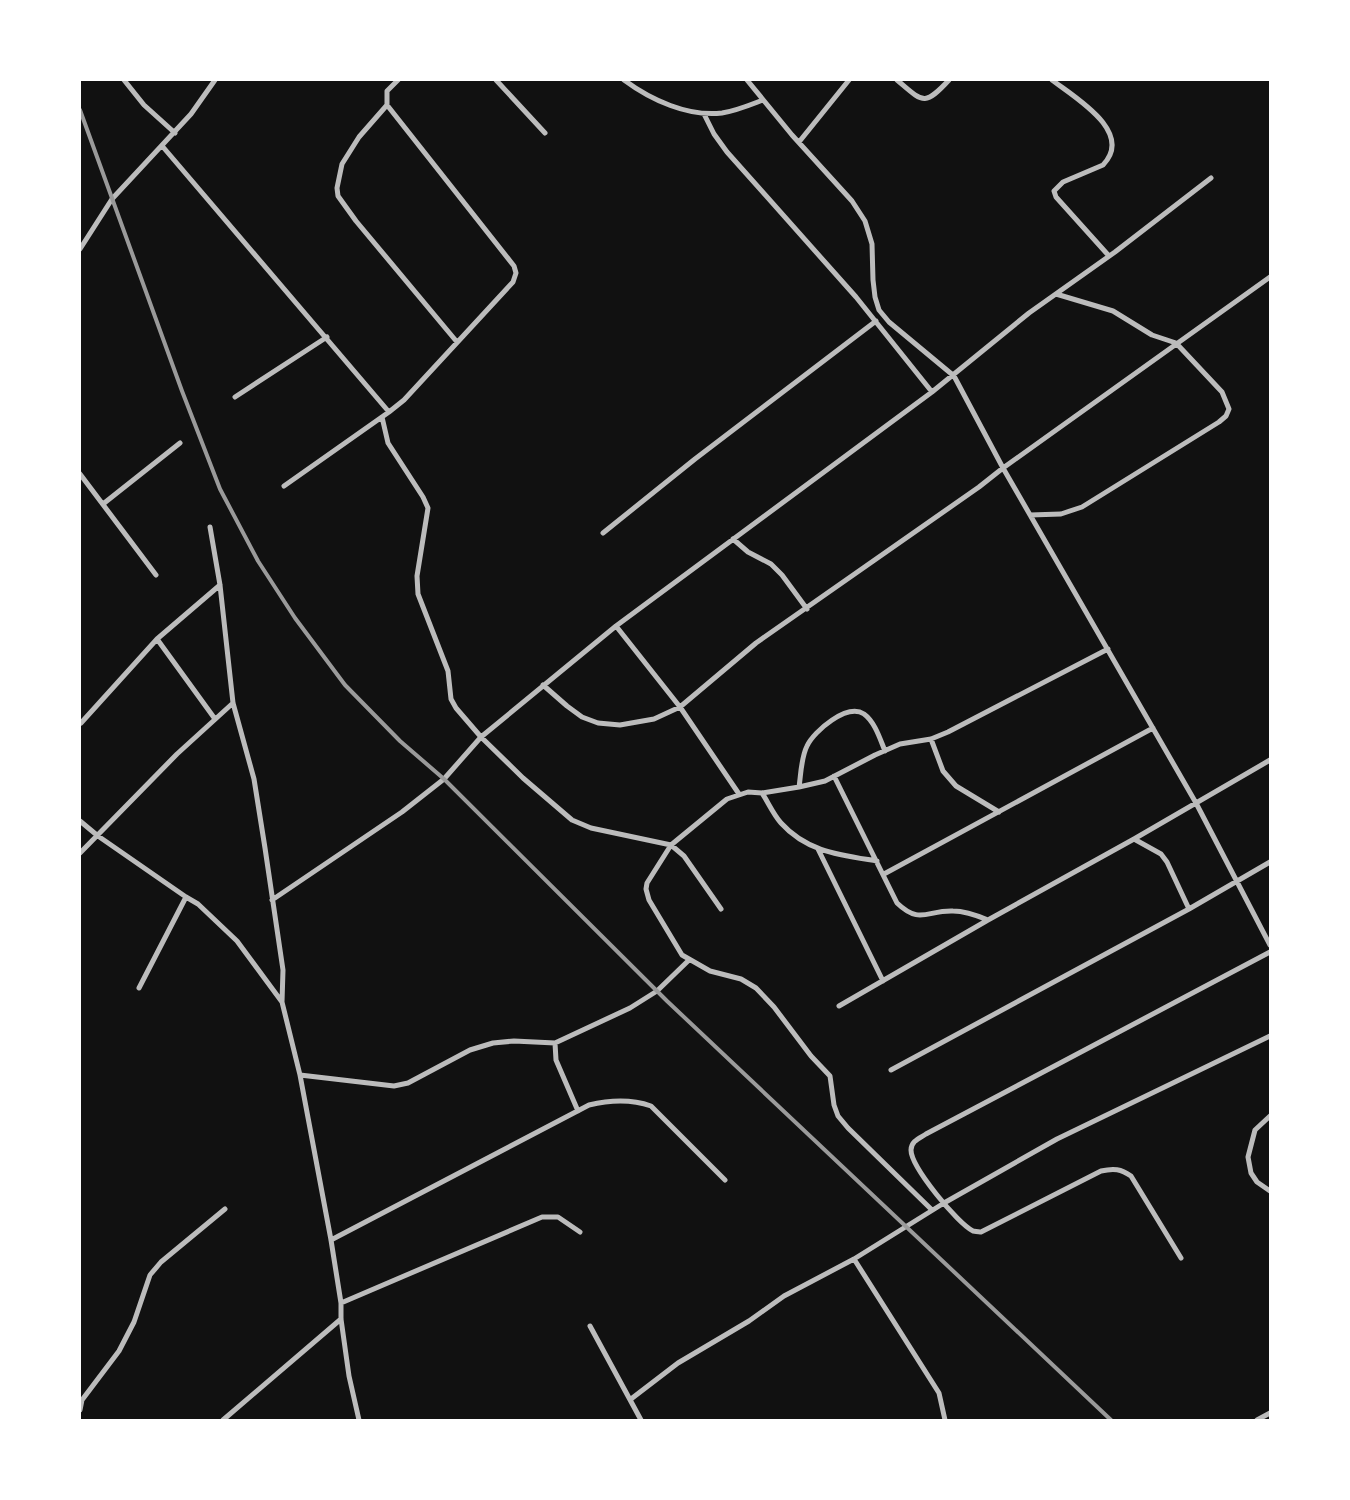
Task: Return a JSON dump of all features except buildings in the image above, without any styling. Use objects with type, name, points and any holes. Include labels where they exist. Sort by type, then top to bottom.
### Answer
[{"type":"street","points":[[124,80],[144,105],[175,133]]},
{"type":"street","points":[[80,249],[112,199],[175,133],[215,80]]},
{"type":"street","points":[[284,486],[404,400],[513,282],[516,273],[514,266],[387,105],[387,90],[398,80]]},
{"type":"street","points":[[496,80],[545,133]]},
{"type":"street","points":[[624,80],[635,89],[669,104],[691,112],[704,114],[730,111],[763,100]]},
{"type":"street","points":[[747,80],[852,202],[865,221],[872,244],[873,280],[879,310],[889,322],[954,376],[1003,468],[1196,804],[1270,945]]},
{"type":"street","points":[[799,142],[849,80]]},
{"type":"street","points":[[897,80],[917,98],[922,99],[928,99],[936,94],[949,80]]},
{"type":"street","points":[[1052,80],[1100,118],[1111,135],[1112,145],[1108,160],[1103,165],[1063,182],[1054,191],[1056,197],[1109,256]]},
{"type":"street","points":[[387,105],[358,136],[342,164],[337,188],[338,196],[356,221],[457,342]]},
{"type":"street","points":[[704,114],[726,152],[856,297],[932,392]]},
{"type":"street","points":[[162,147],[389,412]]},
{"type":"street","points":[[272,900],[402,812],[444,778],[481,737],[616,626],[954,376],[1029,313],[1109,256],[1211,178]]},
{"type":"street","points":[[543,685],[582,717],[598,723],[620,725],[654,719],[680,706],[756,643],[971,493],[1176,343],[1270,277]]},
{"type":"street","points":[[1030,515],[1061,514],[1082,507],[1211,427],[1226,416],[1229,409],[1222,392],[1176,343],[1152,335],[1113,311],[1056,294]]},
{"type":"street","points":[[603,533],[876,322]]},
{"type":"street","points":[[235,397],[326,337]]},
{"type":"street","points":[[382,417],[388,444],[423,497],[428,508],[417,576],[418,594],[448,671],[451,699],[456,708],[481,737],[523,778],[572,820],[591,828],[672,845],[684,856],[721,909]]},
{"type":"street","points":[[103,504],[180,443]]},
{"type":"street","points":[[80,474],[156,575]]},
{"type":"street","points":[[210,526],[220,585],[233,703],[254,779],[283,970],[282,1002],[300,1075],[331,1240],[342,1303],[341,1319],[349,1376],[359,1420]]},
{"type":"street","points":[[733,540],[748,552],[771,564],[782,575],[807,609]]},
{"type":"street","points":[[81,723],[157,639],[220,585]]},
{"type":"street","points":[[616,626],[680,706],[739,794]]},
{"type":"street","points":[[157,639],[215,719]]},
{"type":"street","points":[[932,1210],[838,1116],[834,1105],[830,1076],[811,1056],[774,1007],[756,988],[741,979],[710,971],[682,956],[649,900],[646,889],[647,882],[672,845],[727,799],[748,792],[762,793],[799,788],[825,781],[900,744],[931,739],[948,732],[1108,648]]},
{"type":"street","points":[[80,853],[177,754],[233,703]]},
{"type":"street","points":[[799,788],[807,745],[818,731],[836,718],[852,711],[864,715],[872,724],[885,751]]},
{"type":"street","points":[[884,874],[1153,728]]},
{"type":"street","points":[[931,739],[943,771],[956,786],[998,812]]},
{"type":"street","points":[[839,1006],[1196,804],[1270,760]]},
{"type":"street","points":[[834,776],[897,903],[912,914],[922,915],[951,911],[974,914],[988,920]]},
{"type":"street","points":[[762,793],[780,822],[801,840],[818,850],[832,854],[877,861]]},
{"type":"street","points":[[80,821],[98,836],[186,898],[198,904],[237,941],[282,1002]]},
{"type":"street","points":[[1134,839],[1161,854],[1167,862],[1188,909]]},
{"type":"street","points":[[818,850],[884,981]]},
{"type":"street","points":[[890,1070],[1188,909],[1270,862]]},
{"type":"street","points":[[139,988],[186,898]]},
{"type":"street","points":[[1181,1258],[1131,1176],[1122,1170],[1112,1168],[1102,1171],[981,1232],[973,1231],[944,1203],[917,1167],[911,1150],[913,1142],[1270,952]]},
{"type":"street","points":[[300,1075],[394,1086],[408,1083],[470,1050],[493,1043],[555,1043],[630,1008],[657,991],[689,960]]},
{"type":"street","points":[[630,1399],[678,1362],[749,1320],[784,1296],[854,1259],[932,1210],[1057,1138],[1270,1036]]},
{"type":"street","points":[[555,1043],[556,1060],[578,1111]]},
{"type":"street","points":[[331,1240],[589,1105],[606,1101],[638,1102],[652,1106],[725,1180]]},
{"type":"street","points":[[1270,1116],[1255,1130],[1248,1157],[1251,1173],[1257,1182],[1270,1191]]},
{"type":"street","points":[[80,1410],[82,1400],[118,1351],[134,1322],[150,1275],[161,1262],[225,1209]]},
{"type":"street","points":[[342,1303],[542,1217],[558,1217],[580,1232]]},
{"type":"street","points":[[854,1259],[939,1393],[946,1420]]},
{"type":"street","points":[[223,1420],[341,1319]]},
{"type":"street","points":[[590,1326],[641,1420]]},
{"type":"street","points":[[1256,1420],[1270,1413]]},
{"type":"railway","points":[[80,110],[182,391],[220,489],[258,561],[295,618],[345,685],[400,741],[444,779],[667,1001],[1111,1420]]}]
